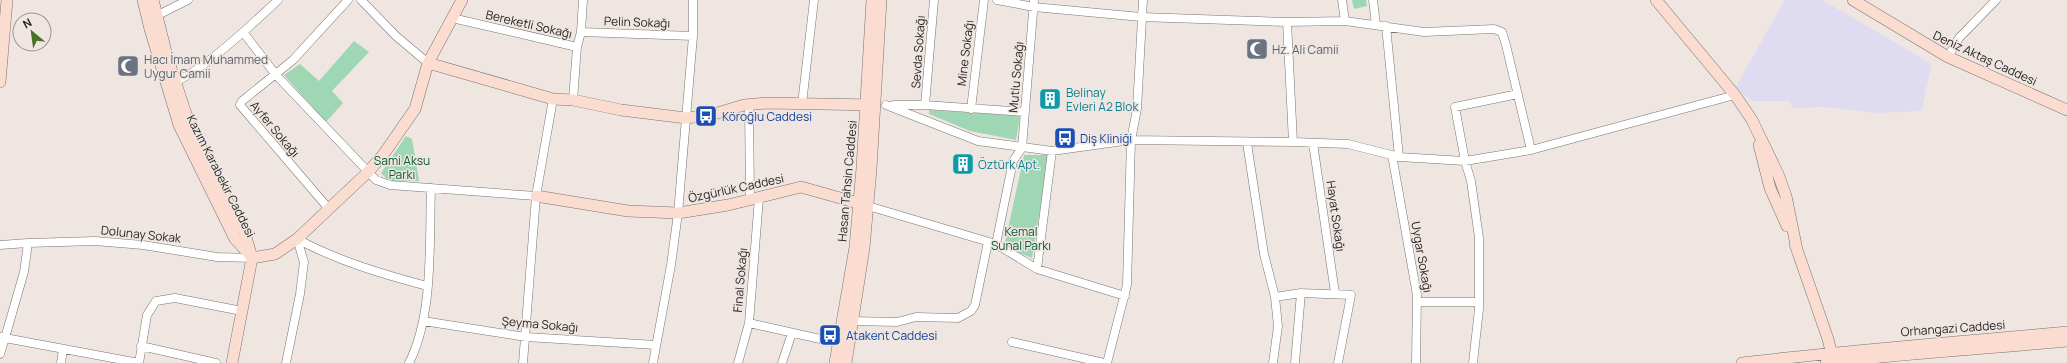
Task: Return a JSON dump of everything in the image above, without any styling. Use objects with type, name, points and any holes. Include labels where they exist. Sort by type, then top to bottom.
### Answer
[{"type":"street","points":[[0,74],[7,0]]},
{"type":"street","name":"Kazım Karabekir Caddesi","points":[[143,0],[170,83],[179,125],[235,239],[252,258]]},
{"type":"street","points":[[153,0],[170,83],[188,75],[243,32],[278,0]]},
{"type":"street","points":[[156,16],[188,0]]},
{"type":"street","name":"Ayfer Sokağı","points":[[329,209],[240,105],[242,101],[293,60],[348,0]]},
{"type":"street","points":[[361,0],[396,36],[428,63],[553,99],[573,100],[621,110],[686,118],[710,115],[749,104],[925,105],[1025,112]]},
{"type":"street","points":[[232,363],[252,258],[275,254],[297,239],[368,172],[383,155],[415,109],[428,63],[462,0]]},
{"type":"street","points":[[573,100],[577,47],[581,32],[584,0]]},
{"type":"street","points":[[653,363],[672,266],[678,213],[693,36],[693,0]]},
{"type":"street","points":[[802,104],[814,0]]},
{"type":"street","name":"Hasan Tahsin Caddesi","points":[[872,0],[876,105]]},
{"type":"street","name":"Hasan Tahsin Caddesi","points":[[835,363],[863,204],[876,105],[881,0]]},
{"type":"street","name":"Sevda Sokağı","points":[[925,105],[934,0]]},
{"type":"street","name":"Mine Sokağı","points":[[971,109],[984,0]]},
{"type":"street","points":[[997,0],[1141,17],[1287,22],[1346,21],[1376,24],[1424,32],[1494,29],[1502,32],[1531,150]]},
{"type":"street","points":[[1107,363],[1125,296],[1131,140],[1137,109],[1143,0]]},
{"type":"street","points":[[1342,0],[1346,21]]},
{"type":"street","points":[[1372,0],[1376,24]]},
{"type":"street","points":[[1656,0],[1735,95],[1752,120],[1770,188],[1797,250],[1836,360]]},
{"type":"street","name":"Deniz Aktaş Caddesi","points":[[1854,0],[1948,57],[2067,110]]},
{"type":"street","points":[[1948,57],[1959,38],[1996,0]]},
{"type":"street","name":"Mutlu Sokağı","points":[[1022,148],[1034,4]]},
{"type":"street","name":"Bereketli Sokağı","points":[[452,18],[577,47]]},
{"type":"street","points":[[1287,22],[1293,142]]},
{"type":"street","name":"Uygar Sokağı","points":[[1386,26],[1396,156],[1417,302],[1416,363]]},
{"type":"street","points":[[243,32],[276,75],[376,180],[390,185],[536,196]]},
{"type":"street","name":"Pelin Sokağı","points":[[581,32],[693,36]]},
{"type":"street","points":[[1473,363],[1479,302],[1479,238],[1471,181],[1465,161],[1455,107],[1518,94]]},
{"type":"street","points":[[876,105],[978,141],[1052,151],[1131,140],[1293,142],[1348,144],[1396,156],[1465,161],[1531,150],[1735,95]]},
{"type":"street","points":[[523,363],[536,196],[553,99]]},
{"type":"street","name":"Final Sokağı","points":[[738,363],[749,323],[754,199],[749,104]]},
{"type":"street","points":[[1247,142],[1264,254],[1275,297],[1278,326],[1273,363]]},
{"type":"street","name":"Hayat Sokağı","points":[[1313,143],[1335,293]]},
{"type":"street","points":[[852,321],[897,322],[911,318],[958,318],[971,311],[975,305],[1013,161],[1022,148]]},
{"type":"street","points":[[1037,269],[1052,151]]},
{"type":"street","name":"Özgürlük Caddesi","points":[[536,196],[628,211],[678,213],[754,199],[801,187],[863,204]]},
{"type":"street","points":[[410,363],[423,321],[427,286],[431,188]]},
{"type":"street","points":[[863,204],[992,243],[1037,269],[1125,296]]},
{"type":"street","name":"Hasan Tahsin Caddesi","points":[[846,363],[864,248],[863,204]]},
{"type":"street","points":[[297,239],[322,252],[389,275],[427,286]]},
{"type":"street","points":[[286,363],[300,294],[304,262],[297,239]]},
{"type":"street","name":"Dolunay Sokak","points":[[0,245],[95,241],[165,248],[217,258],[252,258]]},
{"type":"street","points":[[0,354],[2,337],[24,272],[28,243]]},
{"type":"street","points":[[1275,297],[1301,293],[1335,293],[1351,295],[1338,363]]},
{"type":"street","points":[[1295,363],[1301,293]]},
{"type":"street","points":[[2,337],[139,363],[147,315],[156,301],[175,298],[242,311]]},
{"type":"street","points":[[1417,302],[1479,302]]},
{"type":"street","name":"Şeyma Sokağı","points":[[423,321],[526,337],[656,345]]},
{"type":"street","points":[[749,323],[838,343]]},
{"type":"street","name":"Orhangazi Caddesi","points":[[2020,341],[2067,332]]},
{"type":"street","points":[[782,363],[792,333]]},
{"type":"street","name":"Orhangazi Caddesi","points":[[1742,363],[1836,360],[1908,349],[1950,348],[2020,341],[2067,342]]},
{"type":"street","points":[[1012,342],[1104,363]]},
{"type":"street","points":[[142,346],[216,363]]},
{"type":"street","points":[[61,363],[64,348]]},
{"type":"shaded area","points":[[1785,0],[1822,0],[1932,64],[1921,111],[1877,113],[1824,107],[1793,108],[1790,101],[1753,101],[1735,88]]},
{"type":"green space","points":[[1352,0],[1366,0],[1367,6],[1354,9]]},
{"type":"green space","points":[[354,41],[369,52],[332,91],[343,103],[326,122],[284,75],[300,64],[319,81]]},
{"type":"green space","points":[[929,110],[1020,116],[1016,140],[970,131],[929,114]]},
{"type":"green space","name":"Sami Aksu Parkı","points":[[406,136],[412,139],[419,181],[389,181],[381,173]]},
{"type":"green space","name":"Kemal Sunal Parkı","points":[[1024,155],[1049,155],[1032,258],[1004,247]]},
{"type":"place","name":"Hz. Ali Camii","points":[[1257,49]]},
{"type":"place","name":"Hacı İmam Muhammed Uygur Camii","points":[[128,66]]},
{"type":"place","name":"Belinay Evleri A2 Blok","points":[[1050,99]]},
{"type":"place","name":"Köroğlu Caddesi","points":[[706,116]]},
{"type":"place","name":"Diş Kliniği","points":[[1065,138]]},
{"type":"place","name":"Öztürk Apt.","points":[[963,164]]},
{"type":"place","name":"Atakent Caddesi","points":[[830,335]]}]
